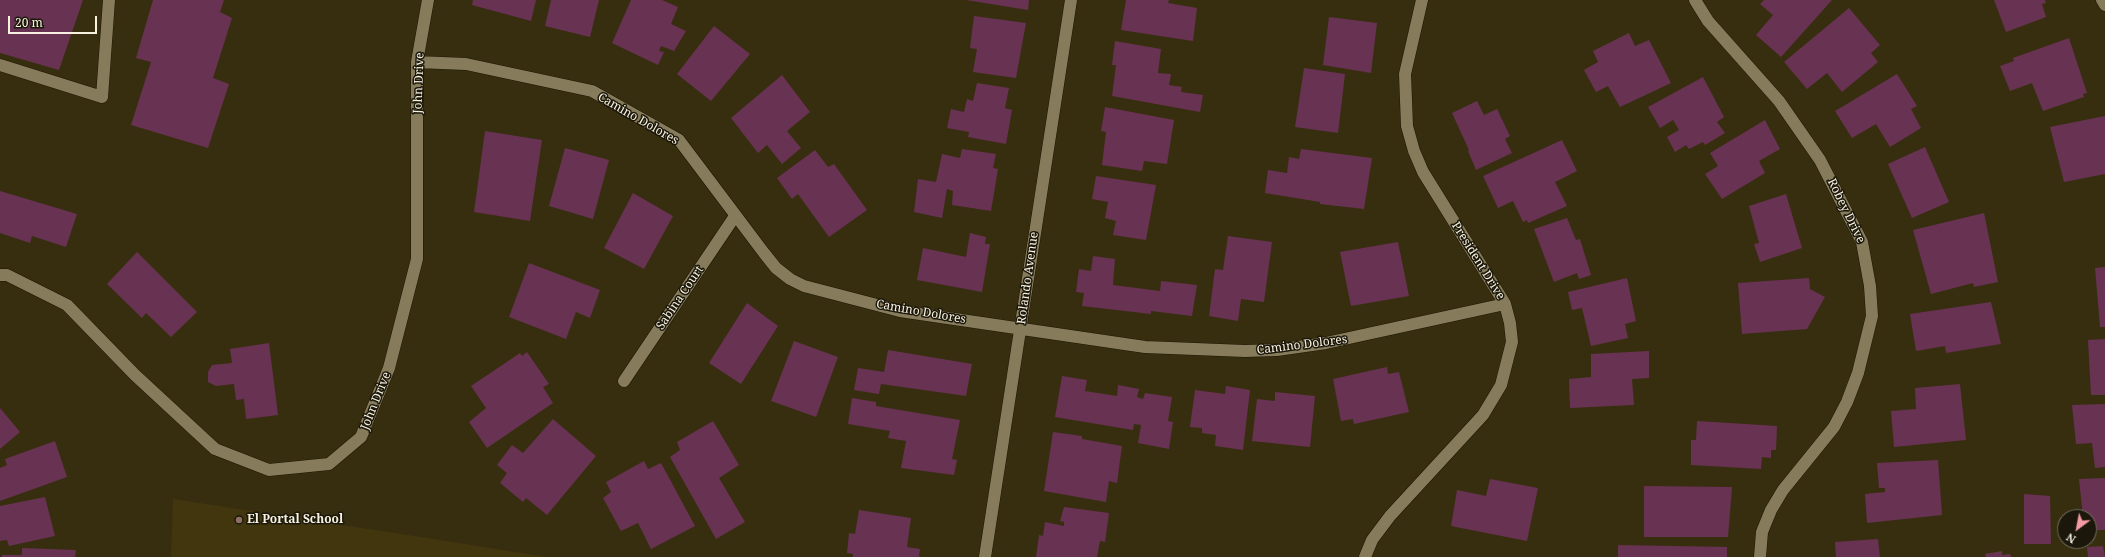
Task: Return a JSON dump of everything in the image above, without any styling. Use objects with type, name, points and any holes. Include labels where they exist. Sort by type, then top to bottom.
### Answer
[{"type":"street","points":[[0,65],[102,97],[109,0]]},
{"type":"street","name":"John Drive","points":[[0,275],[7,275],[67,305],[135,374],[215,449],[269,470],[328,464],[361,437],[389,368],[417,259],[418,62],[428,0]]},
{"type":"street","name":"Rolando Avenue","points":[[985,557],[1071,0]]},
{"type":"street","name":"President Drive","points":[[1365,557],[1372,540],[1390,516],[1483,415],[1501,385],[1512,342],[1510,323],[1504,304],[1423,172],[1414,151],[1407,126],[1405,74],[1422,0]]},
{"type":"street","name":"Robey Drive","points":[[1695,0],[1708,21],[1780,101],[1820,160],[1862,242],[1870,286],[1872,316],[1858,373],[1847,402],[1834,427],[1783,490],[1771,510],[1762,532],[1760,557]]},
{"type":"street","points":[[2102,0],[2105,5]]},
{"type":"street","name":"Camino Dolores","points":[[418,62],[466,64],[592,91],[679,140],[776,268],[804,286],[900,311],[1145,347],[1211,351],[1277,350],[1375,334],[1504,304]]},
{"type":"street","name":"Sabina Court","points":[[624,381],[736,216]]},
{"type":"shaded area","name":"El Portal School","points":[[173,499],[440,540],[547,557],[171,557]]},
{"type":"building","points":[[0,0],[83,0],[59,70],[0,53]]},
{"type":"building","points":[[153,0],[224,0],[220,12],[232,18],[213,78],[229,84],[208,148],[131,125],[151,62],[136,58]]},
{"type":"building","points":[[473,0],[536,0],[531,21],[472,5]]},
{"type":"building","points":[[551,0],[599,0],[590,37],[545,26]]},
{"type":"building","points":[[631,0],[662,0],[678,7],[671,24],[686,31],[674,51],[661,46],[659,51],[664,52],[658,65],[612,43]]},
{"type":"building","points":[[966,0],[1029,0],[1028,10]]},
{"type":"building","points":[[1126,0],[1169,0],[1168,3],[1197,8],[1193,41],[1121,30]]},
{"type":"building","points":[[1764,0],[1832,0],[1781,57],[1756,35],[1773,15],[1760,4]]},
{"type":"building","points":[[1994,0],[2045,0],[2046,3],[2042,4],[2046,17],[2006,32]]},
{"type":"building","points":[[1849,8],[1880,45],[1871,53],[1878,62],[1842,92],[1827,73],[1807,89],[1784,62]]},
{"type":"building","points":[[974,16],[1026,23],[1016,78],[973,72],[977,49],[970,48]]},
{"type":"building","points":[[1329,17],[1377,23],[1371,73],[1323,65]]},
{"type":"building","points":[[714,26],[750,54],[711,101],[677,74]]},
{"type":"building","points":[[1629,33],[1635,46],[1649,40],[1671,83],[1620,107],[1608,86],[1596,92],[1584,70],[1598,62],[1593,51]]},
{"type":"building","points":[[2069,38],[2087,93],[2083,94],[2084,97],[2043,111],[2032,83],[2010,91],[2000,66],[2014,61],[2013,58]]},
{"type":"building","points":[[1115,41],[1161,49],[1158,73],[1171,74],[1169,85],[1182,87],[1181,92],[1203,95],[1200,112],[1112,96],[1116,65],[1112,65]]},
{"type":"building","points":[[1304,68],[1345,74],[1338,133],[1295,127]]},
{"type":"building","points":[[1897,74],[1917,106],[1911,109],[1921,128],[1890,147],[1876,124],[1852,138],[1835,111]]},
{"type":"building","points":[[782,75],[810,112],[787,131],[801,148],[782,164],[767,145],[758,153],[731,118]]},
{"type":"building","points":[[1703,77],[1724,117],[1717,122],[1725,133],[1705,145],[1703,142],[1689,149],[1686,145],[1675,152],[1667,137],[1679,130],[1673,120],[1660,128],[1648,107]]},
{"type":"building","points":[[977,83],[1009,88],[1005,108],[1012,110],[1006,144],[968,137],[969,132],[947,128],[951,109],[964,112],[967,99],[973,101]]},
{"type":"building","points":[[1477,101],[1484,115],[1497,109],[1510,136],[1505,139],[1512,153],[1476,170],[1468,151],[1469,150],[1452,113]]},
{"type":"building","points":[[1105,107],[1174,120],[1167,164],[1144,161],[1142,171],[1102,165],[1106,132],[1101,131]]},
{"type":"building","points":[[2105,116],[2105,174],[2064,182],[2050,127]]},
{"type":"building","points":[[1765,120],[1780,149],[1759,161],[1765,173],[1722,199],[1705,174],[1718,166],[1710,153]]},
{"type":"building","points":[[485,131],[542,140],[530,221],[474,212]]},
{"type":"building","points":[[1562,140],[1577,171],[1555,182],[1567,206],[1528,223],[1527,220],[1523,222],[1513,201],[1498,208],[1483,176]]},
{"type":"building","points":[[1925,147],[1949,202],[1912,218],[1888,164]]},
{"type":"building","points":[[565,148],[609,160],[593,219],[549,206]]},
{"type":"building","points":[[962,149],[996,154],[993,168],[998,169],[991,211],[952,205],[953,191],[947,189],[942,218],[914,212],[918,179],[936,182],[942,154],[960,158]]},
{"type":"building","points":[[1301,149],[1372,158],[1364,209],[1320,204],[1320,202],[1265,193],[1268,170],[1287,173],[1289,157],[1299,159]]},
{"type":"building","points":[[815,150],[828,167],[834,164],[867,210],[829,237],[798,194],[792,199],[777,178]]},
{"type":"building","points":[[1096,176],[1156,185],[1146,240],[1113,235],[1116,221],[1105,218],[1108,202],[1092,199]]},
{"type":"building","points":[[0,191],[77,214],[66,247],[32,236],[30,243],[0,233]]},
{"type":"building","points":[[633,193],[673,216],[644,269],[604,248]]},
{"type":"building","points":[[1786,194],[1802,248],[1760,262],[1754,244],[1759,243],[1749,206]]},
{"type":"building","points":[[1984,213],[1998,282],[1974,287],[1973,283],[1931,294],[1913,230]]},
{"type":"building","points":[[1567,218],[1576,240],[1580,239],[1591,275],[1579,279],[1577,273],[1554,282],[1534,229]]},
{"type":"building","points":[[970,233],[986,237],[985,244],[990,244],[982,292],[917,280],[923,248],[966,257]]},
{"type":"building","points":[[1228,236],[1272,242],[1264,302],[1241,299],[1238,321],[1209,316],[1215,269],[1223,270]]},
{"type":"building","points":[[1398,242],[1409,296],[1351,306],[1340,252]]},
{"type":"building","points":[[137,252],[197,312],[171,337],[146,313],[142,318],[107,284]]},
{"type":"building","points":[[1093,256],[1115,259],[1113,285],[1160,291],[1161,281],[1197,285],[1192,316],[1151,311],[1151,314],[1082,306],[1084,293],[1076,292],[1079,269],[1091,271]]},
{"type":"building","points":[[529,263],[600,290],[590,318],[576,312],[566,339],[509,317]]},
{"type":"building","points":[[2105,267],[2105,327],[2100,327],[2095,268]]},
{"type":"building","points":[[1627,278],[1636,321],[1625,324],[1628,338],[1591,346],[1582,308],[1572,310],[1568,292]]},
{"type":"building","points":[[1809,278],[1810,289],[1825,297],[1807,329],[1742,334],[1738,283]]},
{"type":"building","points":[[1991,302],[2001,344],[1946,353],[1945,346],[1916,351],[1910,314]]},
{"type":"building","points":[[747,303],[778,326],[741,384],[709,363]]},
{"type":"building","points":[[2105,339],[2105,395],[2091,395],[2088,340]]},
{"type":"building","points":[[794,341],[838,357],[816,417],[771,401]]},
{"type":"building","points":[[269,343],[278,415],[246,419],[244,399],[236,400],[234,384],[216,386],[208,382],[208,372],[212,365],[232,363],[230,349]]},
{"type":"building","points":[[888,350],[972,364],[966,396],[881,384],[879,394],[854,390],[858,368],[884,372]]},
{"type":"building","points":[[1649,351],[1649,378],[1632,379],[1634,405],[1570,408],[1569,379],[1591,377],[1591,354]]},
{"type":"building","points":[[527,352],[549,384],[543,387],[553,403],[487,448],[469,422],[486,408],[471,386],[520,353],[522,356]]},
{"type":"building","points":[[1387,367],[1388,374],[1399,372],[1409,412],[1354,424],[1353,419],[1341,421],[1333,379]]},
{"type":"building","points":[[1062,376],[1087,380],[1085,391],[1117,396],[1118,385],[1139,389],[1137,397],[1143,399],[1145,393],[1172,397],[1168,421],[1173,422],[1169,449],[1138,443],[1141,425],[1134,424],[1133,430],[1055,417]]},
{"type":"building","points":[[1960,384],[1966,440],[1894,447],[1891,411],[1916,409],[1915,388]]},
{"type":"building","points":[[1226,386],[1250,390],[1243,450],[1215,446],[1216,435],[1202,433],[1202,428],[1190,427],[1195,390],[1225,394]]},
{"type":"building","points":[[1275,392],[1315,396],[1310,447],[1252,441],[1257,399],[1275,401]]},
{"type":"building","points":[[852,398],[876,402],[876,406],[960,420],[952,459],[957,460],[954,475],[901,468],[906,441],[888,438],[890,431],[848,424]]},
{"type":"building","points":[[2105,404],[2105,467],[2095,468],[2092,443],[2076,444],[2072,405]]},
{"type":"building","points":[[0,408],[20,432],[0,449]]},
{"type":"building","points":[[553,419],[596,456],[547,515],[526,498],[523,502],[500,483],[507,473],[497,465],[512,445],[523,453]]},
{"type":"building","points":[[713,421],[739,465],[719,478],[745,522],[716,539],[670,457],[680,450],[677,442]]},
{"type":"building","points":[[1697,421],[1777,426],[1776,450],[1771,450],[1771,458],[1762,457],[1761,469],[1691,465],[1691,440],[1696,440]]},
{"type":"building","points":[[1053,432],[1082,436],[1082,439],[1122,446],[1117,483],[1109,481],[1106,502],[1044,491]]},
{"type":"building","points":[[55,441],[67,477],[0,501],[0,468],[7,465],[5,459]]},
{"type":"building","points":[[1938,460],[1942,515],[1867,523],[1865,494],[1885,492],[1885,488],[1879,488],[1877,463]]},
{"type":"building","points":[[644,461],[648,469],[661,463],[695,526],[651,549],[638,523],[621,531],[603,498],[611,492],[606,482]]},
{"type":"building","points":[[2105,478],[2105,530],[2097,530],[2097,509],[2082,509],[2079,479]]},
{"type":"building","points":[[1490,479],[1538,488],[1527,541],[1451,526],[1457,490],[1486,496]]},
{"type":"building","points":[[1644,486],[1732,487],[1728,537],[1644,537]]},
{"type":"building","points":[[2024,494],[2050,496],[2051,544],[2024,544]]},
{"type":"building","points":[[45,497],[55,536],[9,546],[7,540],[0,541],[0,506]]},
{"type":"building","points":[[1064,507],[1109,513],[1105,542],[1100,541],[1097,557],[1036,557],[1039,535],[1043,536],[1045,522],[1064,526],[1064,522],[1060,521]]},
{"type":"building","points":[[859,510],[911,518],[907,547],[920,549],[919,556],[921,557],[853,557],[853,554],[847,553],[849,533],[855,534]]},
{"type":"building","points":[[1878,539],[1880,557],[1836,557],[1835,542]]},
{"type":"building","points":[[1618,545],[1727,547],[1727,557],[1618,557]]},
{"type":"building","points":[[2097,546],[2103,546],[2105,557],[2088,557],[2087,549],[2097,549]]},
{"type":"building","points":[[22,548],[76,550],[75,557],[2,557],[2,555],[22,555]]},
{"type":"building","points":[[2002,551],[2002,555],[2010,554],[2011,557],[1986,557],[1985,554]]},
{"type":"place","name":"El Portal School","points":[[239,520]]}]
